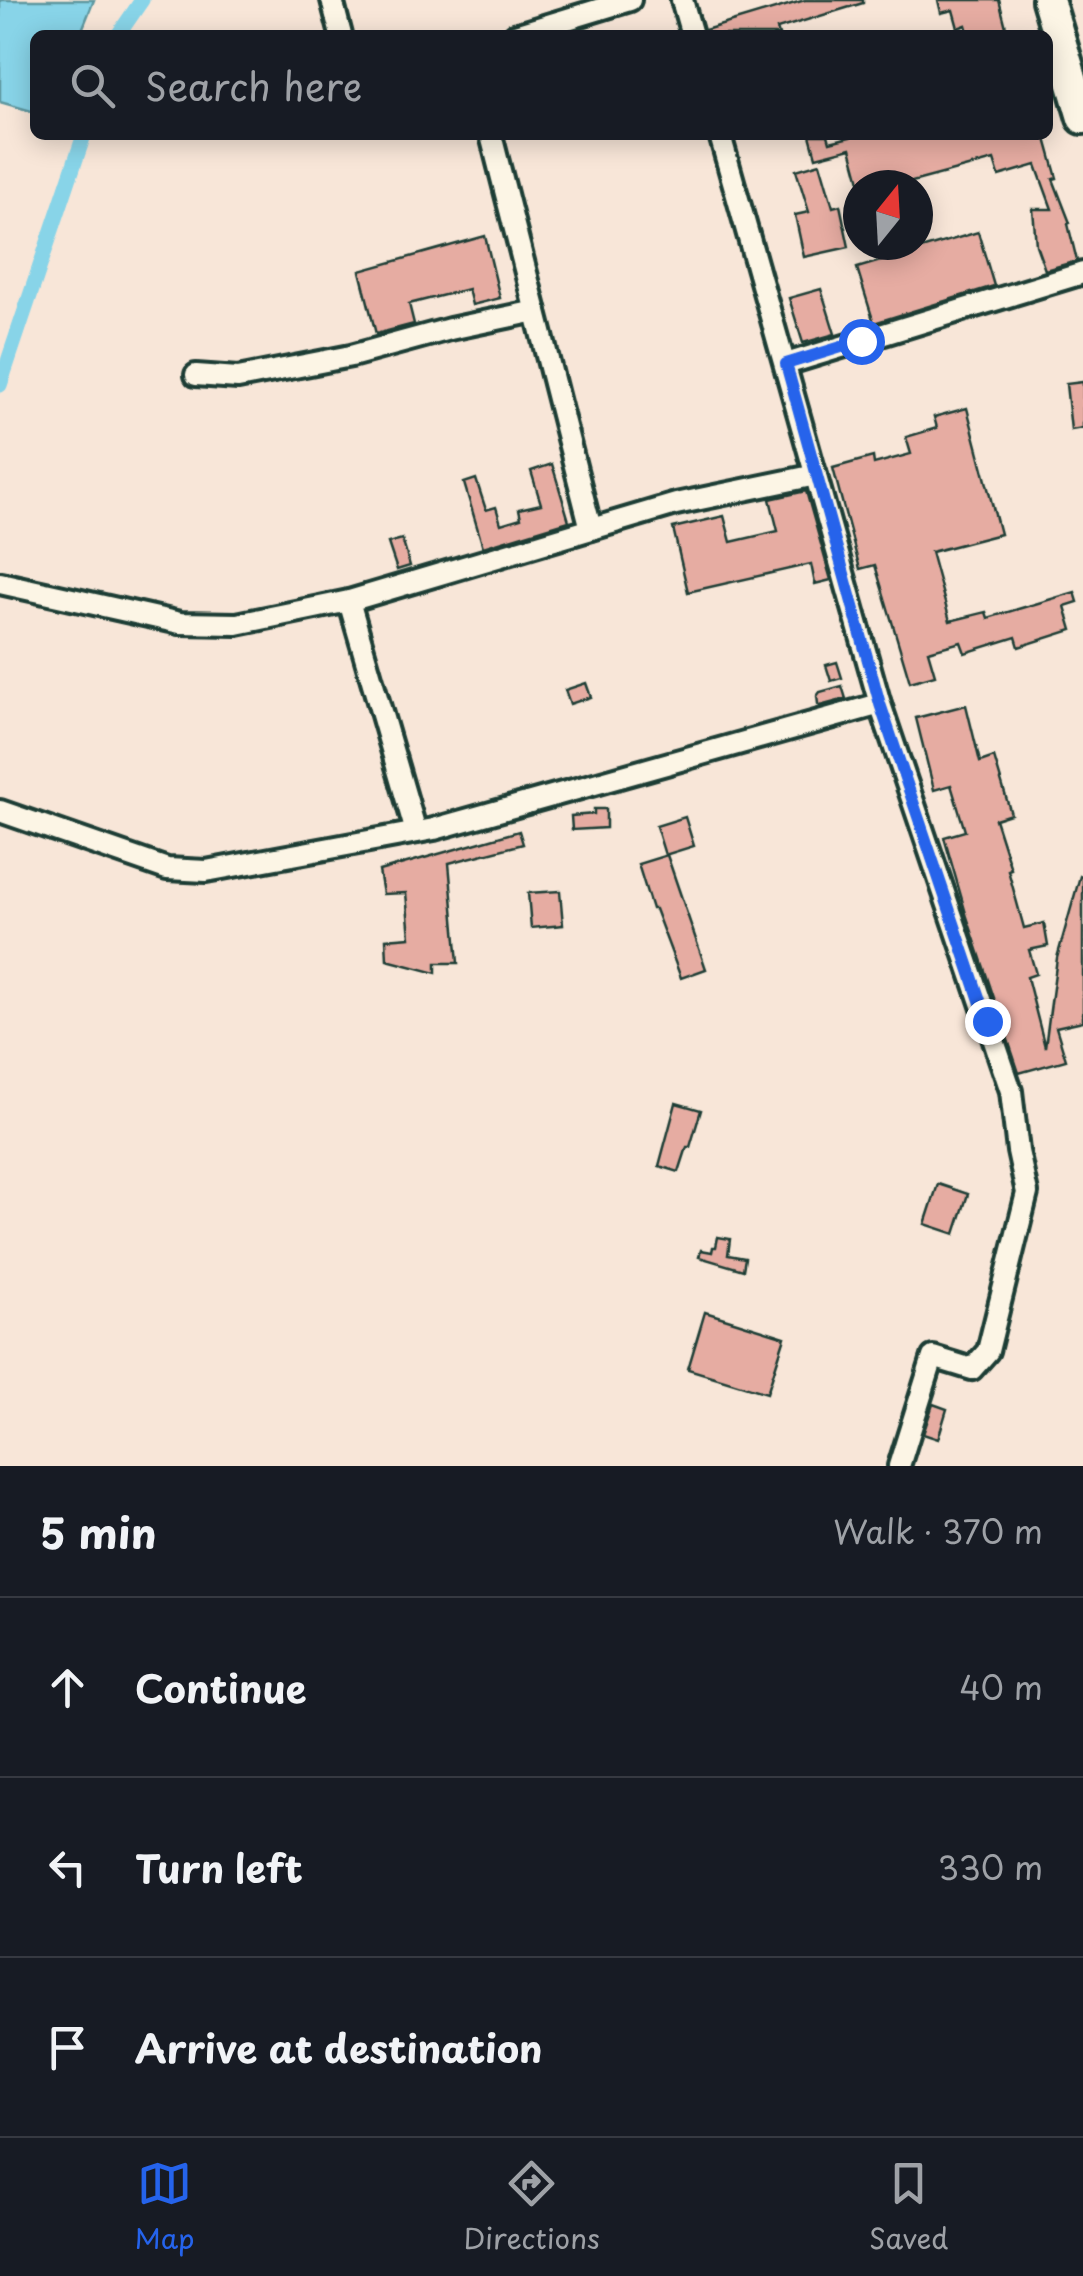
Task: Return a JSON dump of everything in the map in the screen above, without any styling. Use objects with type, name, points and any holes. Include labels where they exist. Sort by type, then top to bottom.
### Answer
[{"type":"highway","points":[[1048,0],[1083,118]]},
{"type":"street","points":[[332,0],[340,30]]},
{"type":"street","points":[[531,30],[630,0]]},
{"type":"street","points":[[682,0],[691,30]]},
{"type":"street","points":[[492,140],[592,529]]},
{"type":"street","points":[[721,140],[880,704],[1010,1091],[1027,1192],[988,1351],[972,1369],[933,1356],[899,1466]]},
{"type":"street","points":[[786,364],[1083,273]]},
{"type":"street","points":[[196,374],[238,378],[351,356],[536,311]]},
{"type":"street","points":[[0,583],[180,624],[237,624],[349,601],[676,504],[816,474]]},
{"type":"street","points":[[349,601],[416,832]]},
{"type":"street","points":[[0,811],[167,868],[206,871],[416,832],[880,704]]},
{"type":"water","points":[[0,0],[94,0],[82,30],[30,30],[30,111],[0,102]]},
{"type":"building","points":[[805,0],[863,0],[777,30],[705,30]]},
{"type":"building","points":[[938,0],[999,0],[1007,30],[968,30],[966,25],[958,28],[953,10],[941,13]]},
{"type":"building","points":[[811,140],[1046,140],[1057,178],[1053,179],[1070,223],[1077,261],[1045,270],[1036,245],[1033,209],[1052,209],[1036,165],[999,176],[994,160],[933,176],[933,170],[857,170],[851,148],[816,157]]},
{"type":"building","points":[[820,163],[833,207],[840,205],[843,248],[804,257],[795,215],[809,212],[796,170]]},
{"type":"building","points":[[978,232],[994,286],[874,323],[857,268],[884,260],[933,260],[933,245]]},
{"type":"building","points":[[485,236],[500,298],[472,305],[468,289],[409,304],[414,324],[376,334],[360,271]]},
{"type":"building","points":[[821,289],[835,334],[803,343],[789,298]]},
{"type":"building","points":[[1083,382],[1083,428],[1071,430],[1066,384]]},
{"type":"building","points":[[967,408],[1000,534],[931,552],[950,621],[986,612],[988,618],[1075,592],[1078,602],[1065,606],[1072,630],[1019,647],[1016,637],[965,653],[961,642],[928,651],[935,675],[910,682],[875,565],[860,569],[833,468],[873,457],[874,464],[911,454],[906,437],[937,428],[934,417]]},
{"type":"building","points":[[552,464],[569,521],[483,547],[464,483],[476,479],[486,510],[496,507],[501,524],[521,518],[519,509],[541,504],[531,471]]},
{"type":"building","points":[[806,491],[831,580],[815,584],[811,564],[688,592],[673,528],[724,516],[731,542],[778,531],[770,499]]},
{"type":"building","points":[[402,539],[410,566],[397,570],[388,543]]},
{"type":"building","points":[[837,662],[842,678],[831,681],[826,665]]},
{"type":"building","points":[[586,683],[591,697],[570,704],[565,690]]},
{"type":"building","points":[[842,686],[846,699],[818,704],[820,692]]},
{"type":"building","points":[[966,705],[980,762],[994,757],[1011,814],[995,819],[1024,928],[1044,923],[1048,946],[1029,950],[1036,974],[1027,977],[1045,1047],[1057,958],[1080,876],[1083,877],[1083,1021],[1056,1027],[1066,1060],[1019,1073],[944,837],[965,831],[951,785],[934,790],[916,718]]},
{"type":"building","points":[[594,809],[606,809],[606,828],[572,830],[571,816],[594,814]]},
{"type":"building","points":[[685,817],[694,846],[665,855],[656,826]]},
{"type":"building","points":[[519,831],[523,844],[449,863],[458,963],[436,963],[436,973],[387,960],[386,939],[410,937],[406,893],[383,894],[379,871]]},
{"type":"building","points":[[667,855],[706,969],[681,978],[638,864]]},
{"type":"building","points":[[560,891],[563,925],[531,928],[528,893]]},
{"type":"building","points":[[676,1103],[701,1110],[679,1172],[659,1166]]},
{"type":"building","points":[[938,1184],[968,1194],[955,1234],[925,1224]]},
{"type":"building","points":[[718,1237],[730,1239],[728,1255],[745,1258],[743,1270],[699,1257],[701,1250],[712,1252]]},
{"type":"building","points":[[705,1312],[785,1337],[767,1393],[688,1369]]},
{"type":"building","points":[[933,1404],[947,1409],[938,1439],[923,1434]]},
{"type":"waterway","points":[[121,30],[142,0]]},
{"type":"waterway","points":[[0,385],[82,140]]},
{"type":"route","points":[[861,341],[786,364],[880,704],[987,1021]]}]
